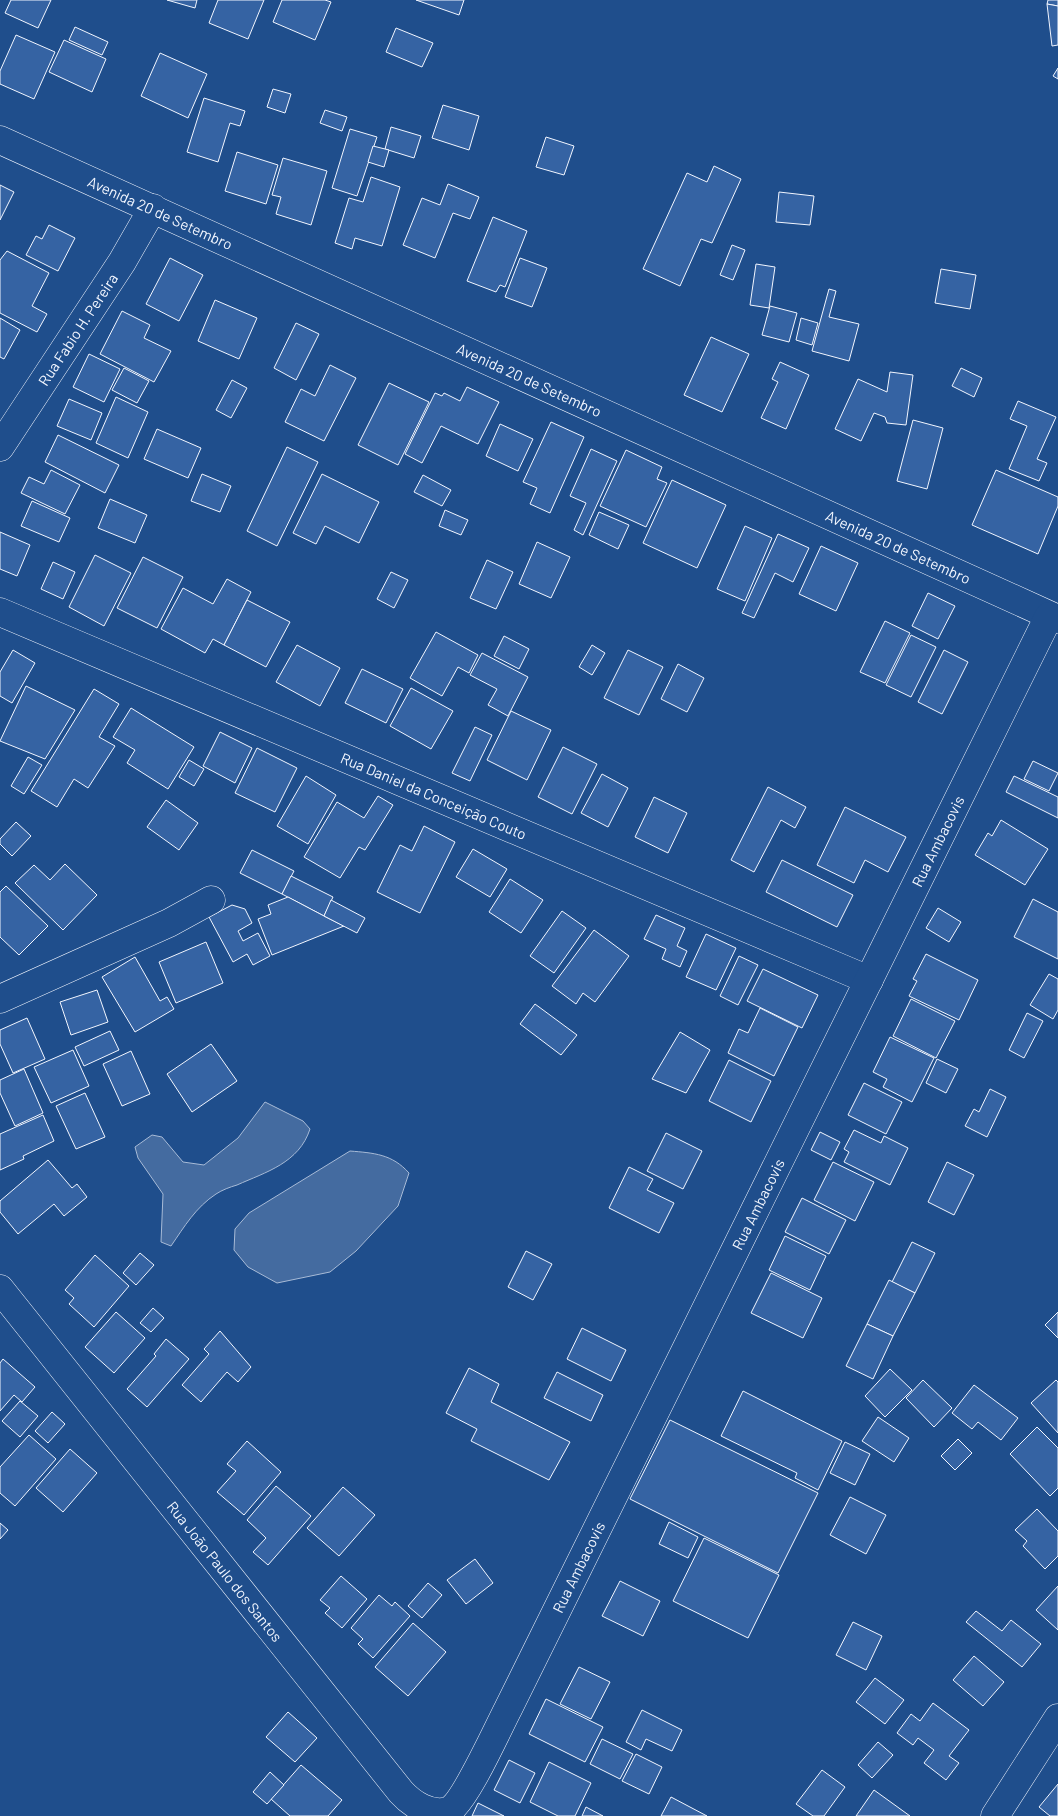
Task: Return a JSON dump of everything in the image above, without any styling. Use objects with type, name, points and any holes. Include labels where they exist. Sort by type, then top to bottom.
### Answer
[{"type":"street","name":"Avenida 20 de Setembro","points":[[0,140],[154,208],[1054,618]]},
{"type":"street","name":"Rua Fabio H. Pereira","points":[[0,447],[122,262],[154,208]]},
{"type":"street","name":"Rua Daniel da Conceição Couto","points":[[0,612],[869,980]]},
{"type":"street","name":"Rua Ambacovis","points":[[464,1793],[869,980],[1054,618]]},
{"type":"street","points":[[0,999],[169,923],[211,900]]},
{"type":"street","name":"Rua João Paulo dos Santos","points":[[5,1308],[408,1799],[426,1811],[446,1812],[452,1808],[464,1793]]},
{"type":"street","points":[[995,1816],[1058,1718]]},
{"type":"water","points":[[265,1102],[303,1121],[310,1129],[305,1141],[290,1158],[280,1165],[226,1189],[209,1199],[196,1211],[171,1246],[161,1242],[163,1194],[138,1158],[135,1147],[152,1135],[162,1137],[183,1162],[204,1165],[238,1138]]},
{"type":"water","points":[[350,1151],[389,1158],[409,1173],[398,1206],[356,1251],[330,1272],[277,1283],[248,1267],[234,1250],[235,1229],[249,1213]]},
{"type":"building","points":[[11,0],[51,0],[38,28],[5,13]]},
{"type":"building","points":[[167,0],[197,0],[195,8]]},
{"type":"building","points":[[218,0],[264,0],[248,39],[209,23]]},
{"type":"building","points":[[282,0],[325,0],[331,2],[315,40],[273,22]]},
{"type":"building","points":[[416,0],[464,0],[459,15]]},
{"type":"building","points":[[1048,0],[1058,0],[1058,6],[1047,4]]},
{"type":"building","points":[[1047,4],[1058,6],[1058,45],[1052,46]]},
{"type":"building","points":[[75,27],[108,42],[102,55],[69,40]]},
{"type":"building","points":[[396,28],[433,43],[422,67],[386,52]]},
{"type":"building","points":[[16,35],[55,52],[34,99],[0,84],[0,71]]},
{"type":"building","points":[[64,40],[106,59],[92,92],[49,72]]},
{"type":"building","points":[[160,53],[207,74],[188,118],[141,96]]},
{"type":"building","points":[[1058,68],[1058,79],[1053,76]]},
{"type":"building","points":[[273,89],[291,94],[285,113],[267,107]]},
{"type":"building","points":[[204,98],[245,111],[240,126],[230,123],[218,162],[187,152]]},
{"type":"building","points":[[443,105],[479,116],[469,150],[432,138]]},
{"type":"building","points":[[325,110],[347,117],[342,131],[320,123]]},
{"type":"building","points":[[391,127],[421,136],[414,158],[385,149]]},
{"type":"building","points":[[350,129],[377,137],[357,196],[332,188]]},
{"type":"building","points":[[546,137],[574,146],[564,175],[536,167]]},
{"type":"building","points":[[373,146],[389,150],[384,167],[368,162]]},
{"type":"building","points":[[237,152],[278,165],[266,204],[225,191]]},
{"type":"building","points":[[283,158],[327,171],[311,225],[276,214],[281,197],[272,195]]},
{"type":"building","points":[[714,166],[741,179],[712,243],[701,239],[680,286],[643,269],[687,173],[707,182]]},
{"type":"building","points":[[371,177],[400,187],[382,246],[355,238],[352,249],[335,243],[349,198],[363,202]]},
{"type":"building","points":[[448,184],[479,197],[470,219],[453,213],[435,258],[403,245],[422,198],[440,205]]},
{"type":"building","points":[[0,185],[14,192],[0,220]]},
{"type":"building","points":[[779,192],[814,196],[810,225],[776,222]]},
{"type":"building","points":[[493,217],[527,231],[505,287],[500,285],[496,292],[467,281]]},
{"type":"building","points":[[49,225],[75,238],[58,271],[26,255],[36,236],[42,239]]},
{"type":"building","points":[[732,245],[745,250],[733,280],[720,275]]},
{"type":"building","points":[[7,251],[49,273],[32,306],[47,314],[37,332],[0,313],[0,260]]},
{"type":"building","points":[[170,258],[203,275],[179,321],[146,304]]},
{"type":"building","points":[[520,258],[547,268],[532,307],[505,297]]},
{"type":"building","points":[[756,264],[775,267],[769,308],[750,305]]},
{"type":"building","points":[[941,269],[976,275],[970,309],[935,303]]},
{"type":"building","points":[[829,289],[836,291],[829,317],[859,324],[849,361],[812,351]]},
{"type":"building","points":[[215,300],[257,318],[239,359],[198,341]]},
{"type":"building","points":[[770,306],[797,313],[789,342],[762,335]]},
{"type":"building","points":[[122,311],[150,325],[144,338],[171,351],[154,382],[100,354]]},
{"type":"building","points":[[0,318],[20,330],[4,359],[0,357]]},
{"type":"building","points":[[801,318],[818,323],[812,345],[796,340]]},
{"type":"building","points":[[296,323],[319,334],[296,380],[274,368]]},
{"type":"building","points":[[711,337],[749,354],[722,412],[684,395]]},
{"type":"building","points":[[89,354],[120,369],[104,402],[73,387]]},
{"type":"building","points":[[780,362],[809,375],[786,429],[761,418],[778,382],[772,379]]},
{"type":"building","points":[[330,365],[356,378],[324,441],[285,422],[301,389],[315,396]]},
{"type":"building","points":[[124,368],[149,381],[137,403],[112,390]]},
{"type":"building","points":[[961,368],[982,378],[974,397],[952,386]]},
{"type":"building","points":[[890,372],[913,375],[906,425],[887,423],[885,417],[874,413],[861,441],[835,429],[858,379],[887,392]]},
{"type":"building","points":[[232,380],[247,388],[231,418],[216,410]]},
{"type":"building","points":[[389,383],[429,402],[398,465],[358,445]]},
{"type":"building","points":[[467,387],[499,402],[478,444],[441,426],[422,463],[405,454],[435,393],[442,396],[444,393],[460,401]]},
{"type":"building","points":[[116,397],[148,412],[128,458],[96,443]]},
{"type":"building","points":[[69,399],[102,413],[91,440],[57,426]]},
{"type":"building","points":[[1018,401],[1056,417],[1037,459],[1047,463],[1039,481],[1009,469],[1027,426],[1010,419]]},
{"type":"building","points":[[913,420],[943,428],[927,489],[897,481]]},
{"type":"building","points":[[551,422],[584,437],[550,513],[530,504],[537,488],[523,482]]},
{"type":"building","points":[[500,424],[533,439],[518,471],[486,456]]},
{"type":"building","points":[[157,429],[201,448],[188,478],[144,459]]},
{"type":"building","points":[[58,435],[119,465],[105,493],[45,462]]},
{"type":"building","points":[[287,447],[318,462],[277,546],[247,531]]},
{"type":"building","points":[[591,449],[617,461],[583,535],[574,530],[586,503],[570,496]]},
{"type":"building","points":[[626,450],[662,467],[657,479],[667,483],[646,527],[600,506]]},
{"type":"building","points":[[51,470],[80,485],[65,514],[21,493],[29,477],[44,484]]},
{"type":"building","points":[[996,470],[1058,497],[1058,506],[1038,554],[972,525]]},
{"type":"building","points":[[202,474],[231,486],[220,512],[191,501]]},
{"type":"building","points":[[322,474],[379,502],[359,543],[325,526],[316,544],[293,533]]},
{"type":"building","points":[[423,475],[451,490],[442,506],[414,492]]},
{"type":"building","points":[[672,480],[726,505],[697,568],[643,543]]},
{"type":"building","points":[[110,499],[147,515],[135,543],[98,528]]},
{"type":"building","points":[[32,501],[70,518],[59,542],[21,526]]},
{"type":"building","points":[[445,510],[468,520],[461,535],[439,526]]},
{"type":"building","points":[[599,512],[629,525],[618,549],[589,535]]},
{"type":"building","points":[[745,526],[772,538],[745,601],[717,589]]},
{"type":"building","points":[[0,532],[30,545],[17,576],[0,569]]},
{"type":"building","points":[[778,534],[809,548],[793,582],[775,573],[754,618],[742,613]]},
{"type":"building","points":[[537,542],[570,557],[551,598],[519,584]]},
{"type":"building","points":[[821,546],[858,563],[836,611],[799,594]]},
{"type":"building","points":[[95,555],[131,573],[104,626],[69,607]]},
{"type":"building","points":[[143,557],[183,577],[157,628],[117,608]]},
{"type":"building","points":[[487,560],[513,572],[496,609],[470,598]]},
{"type":"building","points":[[53,562],[75,572],[63,599],[41,589]]},
{"type":"building","points":[[391,572],[408,580],[394,608],[377,599]]},
{"type":"building","points":[[227,579],[251,592],[224,645],[213,639],[205,653],[161,629],[183,588],[213,604]]},
{"type":"building","points":[[928,593],[955,606],[938,639],[912,626]]},
{"type":"building","points":[[247,600],[290,622],[266,667],[224,645]]},
{"type":"building","points":[[885,621],[910,633],[885,683],[860,672]]},
{"type":"building","points":[[436,632],[478,655],[469,673],[458,667],[442,696],[410,678]]},
{"type":"building","points":[[911,635],[936,647],[911,697],[886,685]]},
{"type":"building","points":[[504,636],[529,649],[519,669],[494,656]]},
{"type":"building","points":[[297,645],[340,668],[320,706],[276,682]]},
{"type":"building","points":[[592,645],[605,653],[592,675],[579,667]]},
{"type":"building","points":[[13,650],[35,663],[12,703],[0,696],[0,672]]},
{"type":"building","points":[[628,650],[663,667],[639,715],[604,698]]},
{"type":"building","points":[[944,650],[968,662],[942,714],[918,702]]},
{"type":"building","points":[[482,653],[528,677],[508,716],[488,705],[497,689],[470,675]]},
{"type":"building","points":[[678,664],[704,678],[687,712],[661,699]]},
{"type":"building","points":[[362,669],[403,689],[386,723],[345,703]]},
{"type":"building","points":[[26,686],[75,710],[45,759],[0,741]]},
{"type":"building","points":[[411,688],[453,711],[431,749],[390,726]]},
{"type":"building","points":[[94,689],[119,704],[99,737],[115,746],[88,788],[74,779],[57,807],[31,791]]},
{"type":"building","points":[[131,708],[194,747],[168,789],[127,763],[135,750],[113,737]]},
{"type":"building","points":[[511,711],[551,730],[527,780],[487,760]]},
{"type":"building","points":[[475,727],[492,735],[470,781],[452,773]]},
{"type":"building","points":[[220,732],[252,748],[235,783],[203,766]]},
{"type":"building","points":[[563,747],[597,764],[572,814],[538,797]]},
{"type":"building","points":[[257,748],[297,768],[275,812],[235,793]]},
{"type":"building","points":[[28,757],[42,765],[24,794],[11,786]]},
{"type":"building","points":[[189,760],[204,769],[194,786],[179,777]]},
{"type":"building","points":[[1033,761],[1058,773],[1049,791],[1024,779]]},
{"type":"building","points":[[602,774],[628,788],[608,827],[581,813]]},
{"type":"building","points":[[306,776],[336,795],[308,844],[277,826]]},
{"type":"building","points":[[1014,776],[1058,797],[1058,818],[1006,792]]},
{"type":"building","points":[[768,787],[806,807],[795,828],[781,820],[754,872],[731,860]]},
{"type":"building","points":[[378,796],[393,805],[365,850],[359,847],[340,878],[304,857],[337,802],[364,818]]},
{"type":"building","points":[[654,797],[687,813],[668,853],[635,837]]},
{"type":"building","points":[[166,800],[198,823],[179,850],[147,827]]},
{"type":"building","points":[[845,807],[906,837],[888,872],[865,860],[854,883],[817,865]]},
{"type":"building","points":[[1001,820],[1048,849],[1025,885],[975,855],[988,833],[992,836]]},
{"type":"building","points":[[16,822],[31,836],[12,856],[0,844],[0,839]]},
{"type":"building","points":[[424,826],[455,842],[420,913],[377,892],[400,845],[412,851]]},
{"type":"building","points":[[473,849],[507,869],[490,897],[456,877]]},
{"type":"building","points":[[252,850],[294,871],[282,894],[240,873]]},
{"type":"building","points":[[782,860],[853,895],[837,927],[766,892]]},
{"type":"building","points":[[65,864],[97,895],[63,930],[15,883],[34,865],[50,880]]},
{"type":"building","points":[[291,876],[333,897],[324,916],[282,894]]},
{"type":"building","points":[[510,879],[543,900],[521,933],[489,912]]},
{"type":"building","points":[[6,886],[48,926],[19,955],[0,937],[0,892]]},
{"type":"building","points":[[288,897],[344,926],[272,955],[258,919],[271,914],[268,905]]},
{"type":"building","points":[[1033,899],[1058,912],[1058,959],[1014,937]]},
{"type":"building","points":[[331,900],[365,918],[357,933],[324,916]]},
{"type":"building","points":[[232,905],[245,909],[252,923],[238,931],[243,941],[258,933],[270,956],[253,965],[247,954],[233,962],[209,917]]},
{"type":"building","points":[[938,908],[961,922],[949,942],[926,928]]},
{"type":"building","points":[[562,911],[586,928],[554,973],[530,956]]},
{"type":"building","points":[[656,915],[685,928],[677,946],[687,951],[680,967],[662,959],[666,949],[644,939]]},
{"type":"building","points":[[594,930],[629,956],[595,1002],[583,993],[576,1004],[552,986]]},
{"type":"building","points":[[706,934],[736,948],[716,990],[686,977]]},
{"type":"building","points":[[206,942],[223,983],[176,1003],[159,962]]},
{"type":"building","points":[[926,954],[978,980],[959,1020],[909,996],[917,981],[913,979]]},
{"type":"building","points":[[739,956],[758,965],[738,1005],[720,996]]},
{"type":"building","points":[[135,957],[160,1001],[167,997],[174,1009],[135,1032],[102,977]]},
{"type":"building","points":[[763,969],[818,995],[802,1028],[747,1001]]},
{"type":"building","points":[[1049,974],[1058,979],[1058,1010],[1053,1019],[1030,1005]]},
{"type":"building","points":[[97,990],[108,1022],[71,1035],[60,1002]]},
{"type":"building","points":[[911,999],[955,1021],[936,1058],[893,1036]]},
{"type":"building","points":[[535,1004],[577,1035],[561,1055],[520,1024]]},
{"type":"building","points":[[760,1008],[798,1027],[774,1076],[728,1053],[739,1029],[748,1033]]},
{"type":"building","points":[[1027,1013],[1043,1021],[1024,1058],[1009,1050]]},
{"type":"building","points":[[27,1018],[45,1059],[13,1073],[0,1044],[0,1030]]},
{"type":"building","points":[[110,1031],[119,1050],[84,1066],[75,1047]]},
{"type":"building","points":[[680,1032],[710,1050],[686,1093],[652,1079]]},
{"type":"building","points":[[890,1037],[934,1058],[912,1102],[883,1087],[887,1079],[873,1072]]},
{"type":"building","points":[[211,1044],[237,1081],[192,1112],[167,1074]]},
{"type":"building","points":[[73,1050],[89,1086],[51,1103],[34,1067]]},
{"type":"building","points":[[131,1051],[150,1094],[122,1106],[103,1064]]},
{"type":"building","points":[[937,1059],[958,1069],[946,1093],[926,1083]]},
{"type":"building","points":[[729,1060],[771,1081],[751,1122],[709,1101]]},
{"type":"building","points":[[24,1069],[43,1113],[15,1126],[0,1093],[0,1080]]},
{"type":"building","points":[[864,1083],[902,1102],[886,1134],[848,1115]]},
{"type":"building","points":[[990,1089],[1006,1097],[987,1137],[965,1126],[974,1109],[979,1112]]},
{"type":"building","points":[[85,1093],[105,1137],[76,1149],[56,1106]]},
{"type":"building","points":[[43,1115],[54,1141],[23,1156],[24,1159],[0,1170],[0,1134]]},
{"type":"building","points":[[854,1130],[881,1143],[884,1136],[908,1148],[890,1185],[844,1162],[849,1152],[844,1149]]},
{"type":"building","points":[[820,1132],[840,1142],[831,1160],[811,1150]]},
{"type":"building","points":[[666,1133],[702,1151],[683,1189],[647,1171]]},
{"type":"building","points":[[48,1160],[72,1188],[77,1184],[87,1197],[64,1216],[54,1204],[18,1234],[0,1212],[0,1201]]},
{"type":"building","points":[[833,1162],[874,1182],[855,1221],[814,1200]]},
{"type":"building","points":[[947,1162],[974,1175],[954,1215],[928,1202]]},
{"type":"building","points":[[629,1167],[653,1179],[647,1190],[674,1203],[659,1233],[609,1208]]},
{"type":"building","points":[[802,1198],[846,1220],[829,1254],[785,1232]]},
{"type":"building","points":[[785,1236],[826,1256],[810,1290],[769,1270]]},
{"type":"building","points":[[912,1242],[935,1253],[915,1293],[892,1282]]},
{"type":"building","points":[[526,1251],[552,1264],[533,1300],[508,1287]]},
{"type":"building","points":[[140,1253],[154,1265],[136,1285],[123,1273]]},
{"type":"building","points":[[95,1255],[129,1286],[94,1327],[69,1304],[74,1298],[65,1290]]},
{"type":"building","points":[[771,1273],[822,1298],[803,1338],[751,1313]]},
{"type":"building","points":[[889,1280],[915,1293],[893,1336],[867,1324]]},
{"type":"building","points":[[153,1308],[164,1318],[151,1332],[140,1323]]},
{"type":"building","points":[[116,1312],[145,1338],[114,1373],[85,1347]]},
{"type":"building","points":[[1058,1312],[1058,1338],[1045,1325]]},
{"type":"building","points":[[867,1324],[893,1336],[873,1379],[846,1366]]},
{"type":"building","points":[[582,1328],[626,1350],[611,1381],[567,1359]]},
{"type":"building","points":[[220,1331],[251,1367],[238,1382],[227,1372],[201,1402],[182,1385],[209,1354],[204,1349]]},
{"type":"building","points":[[166,1339],[189,1359],[147,1407],[127,1389],[156,1356],[154,1354]]},
{"type":"building","points":[[3,1359],[35,1387],[22,1402],[14,1395],[0,1411],[0,1363]]},
{"type":"building","points":[[469,1368],[499,1384],[491,1402],[570,1442],[549,1480],[471,1441],[477,1429],[446,1413]]},
{"type":"building","points":[[890,1369],[912,1390],[885,1417],[865,1396]]},
{"type":"building","points":[[557,1372],[603,1395],[591,1421],[544,1398]]},
{"type":"building","points":[[923,1380],[952,1408],[934,1427],[906,1398]]},
{"type":"building","points":[[1056,1380],[1058,1382],[1058,1433],[1031,1403]]},
{"type":"building","points":[[974,1385],[1018,1418],[1001,1440],[978,1422],[972,1429],[952,1413]]},
{"type":"building","points":[[743,1391],[842,1441],[818,1490],[795,1478],[797,1473],[721,1436]]},
{"type":"building","points":[[20,1401],[38,1416],[20,1437],[2,1421]]},
{"type":"building","points":[[52,1412],[65,1424],[48,1443],[35,1431]]},
{"type":"building","points":[[878,1417],[909,1438],[894,1462],[862,1441]]},
{"type":"building","points":[[670,1420],[818,1493],[778,1573],[630,1499]]},
{"type":"building","points":[[1037,1427],[1058,1448],[1058,1488],[1050,1496],[1010,1454]]},
{"type":"building","points":[[29,1435],[56,1459],[15,1506],[0,1493],[0,1467]]},
{"type":"building","points":[[958,1439],[972,1453],[955,1470],[941,1456]]},
{"type":"building","points":[[247,1441],[281,1472],[244,1515],[217,1492],[236,1471],[227,1464]]},
{"type":"building","points":[[845,1442],[870,1454],[855,1485],[830,1473]]},
{"type":"building","points":[[70,1449],[97,1473],[63,1512],[36,1488]]},
{"type":"building","points":[[276,1486],[311,1516],[268,1565],[253,1552],[266,1538],[247,1520]]},
{"type":"building","points":[[343,1487],[375,1515],[339,1556],[307,1528]]},
{"type":"building","points":[[850,1497],[886,1515],[866,1554],[830,1535]]},
{"type":"building","points":[[1037,1509],[1058,1531],[1058,1556],[1045,1569],[1023,1546],[1027,1541],[1015,1530]]},
{"type":"building","points":[[669,1522],[698,1537],[688,1558],[659,1544]]},
{"type":"building","points":[[0,1523],[8,1530],[0,1539]]},
{"type":"building","points":[[704,1538],[779,1575],[748,1638],[673,1601]]},
{"type":"building","points":[[475,1559],[493,1583],[466,1604],[447,1580]]},
{"type":"building","points":[[341,1576],[367,1599],[342,1628],[325,1613],[330,1608],[320,1600]]},
{"type":"building","points":[[620,1581],[660,1601],[643,1636],[602,1616]]},
{"type":"building","points":[[428,1583],[442,1595],[422,1618],[408,1606]]},
{"type":"building","points":[[1058,1586],[1058,1630],[1036,1610]]},
{"type":"building","points":[[379,1595],[392,1606],[395,1602],[410,1616],[373,1658],[358,1644],[363,1639],[351,1628]]},
{"type":"building","points":[[976,1611],[1002,1631],[1011,1620],[1041,1644],[1022,1667],[966,1622]]},
{"type":"building","points":[[853,1622],[882,1636],[866,1670],[836,1655]]},
{"type":"building","points":[[413,1623],[446,1652],[408,1696],[375,1667]]},
{"type":"building","points":[[974,1656],[1004,1682],[983,1706],[953,1680]]},
{"type":"building","points":[[579,1667],[610,1682],[591,1719],[560,1704]]},
{"type":"building","points":[[875,1678],[904,1700],[885,1724],[856,1702]]},
{"type":"building","points":[[546,1699],[603,1727],[585,1762],[529,1734]]},
{"type":"building","points":[[933,1703],[969,1730],[949,1756],[959,1763],[946,1780],[924,1763],[934,1750],[918,1738],[913,1745],[897,1733],[911,1714],[920,1721]]},
{"type":"building","points":[[642,1710],[682,1730],[672,1751],[646,1739],[641,1750],[626,1742]]},
{"type":"building","points":[[288,1712],[317,1738],[295,1762],[266,1737]]},
{"type":"building","points":[[602,1739],[633,1754],[620,1779],[590,1764]]},
{"type":"building","points":[[878,1742],[893,1755],[872,1778],[858,1765]]},
{"type":"building","points":[[636,1754],[662,1767],[649,1794],[622,1781]]},
{"type":"building","points":[[509,1760],[535,1773],[520,1803],[494,1790]]},
{"type":"building","points":[[549,1762],[591,1783],[575,1816],[558,1816],[530,1802]]},
{"type":"building","points":[[301,1765],[342,1800],[328,1816],[290,1816],[271,1799]]},
{"type":"building","points":[[822,1770],[845,1787],[824,1816],[813,1816],[796,1804]]},
{"type":"building","points":[[270,1772],[284,1785],[267,1804],[253,1792]]},
{"type":"building","points":[[1058,1784],[1058,1816],[1050,1816],[1039,1807]]},
{"type":"building","points":[[874,1790],[910,1816],[856,1816]]},
{"type":"building","points":[[671,1797],[707,1816],[661,1816]]},
{"type":"building","points":[[478,1803],[504,1816],[472,1816]]},
{"type":"building","points":[[586,1807],[603,1816],[582,1816]]}]
